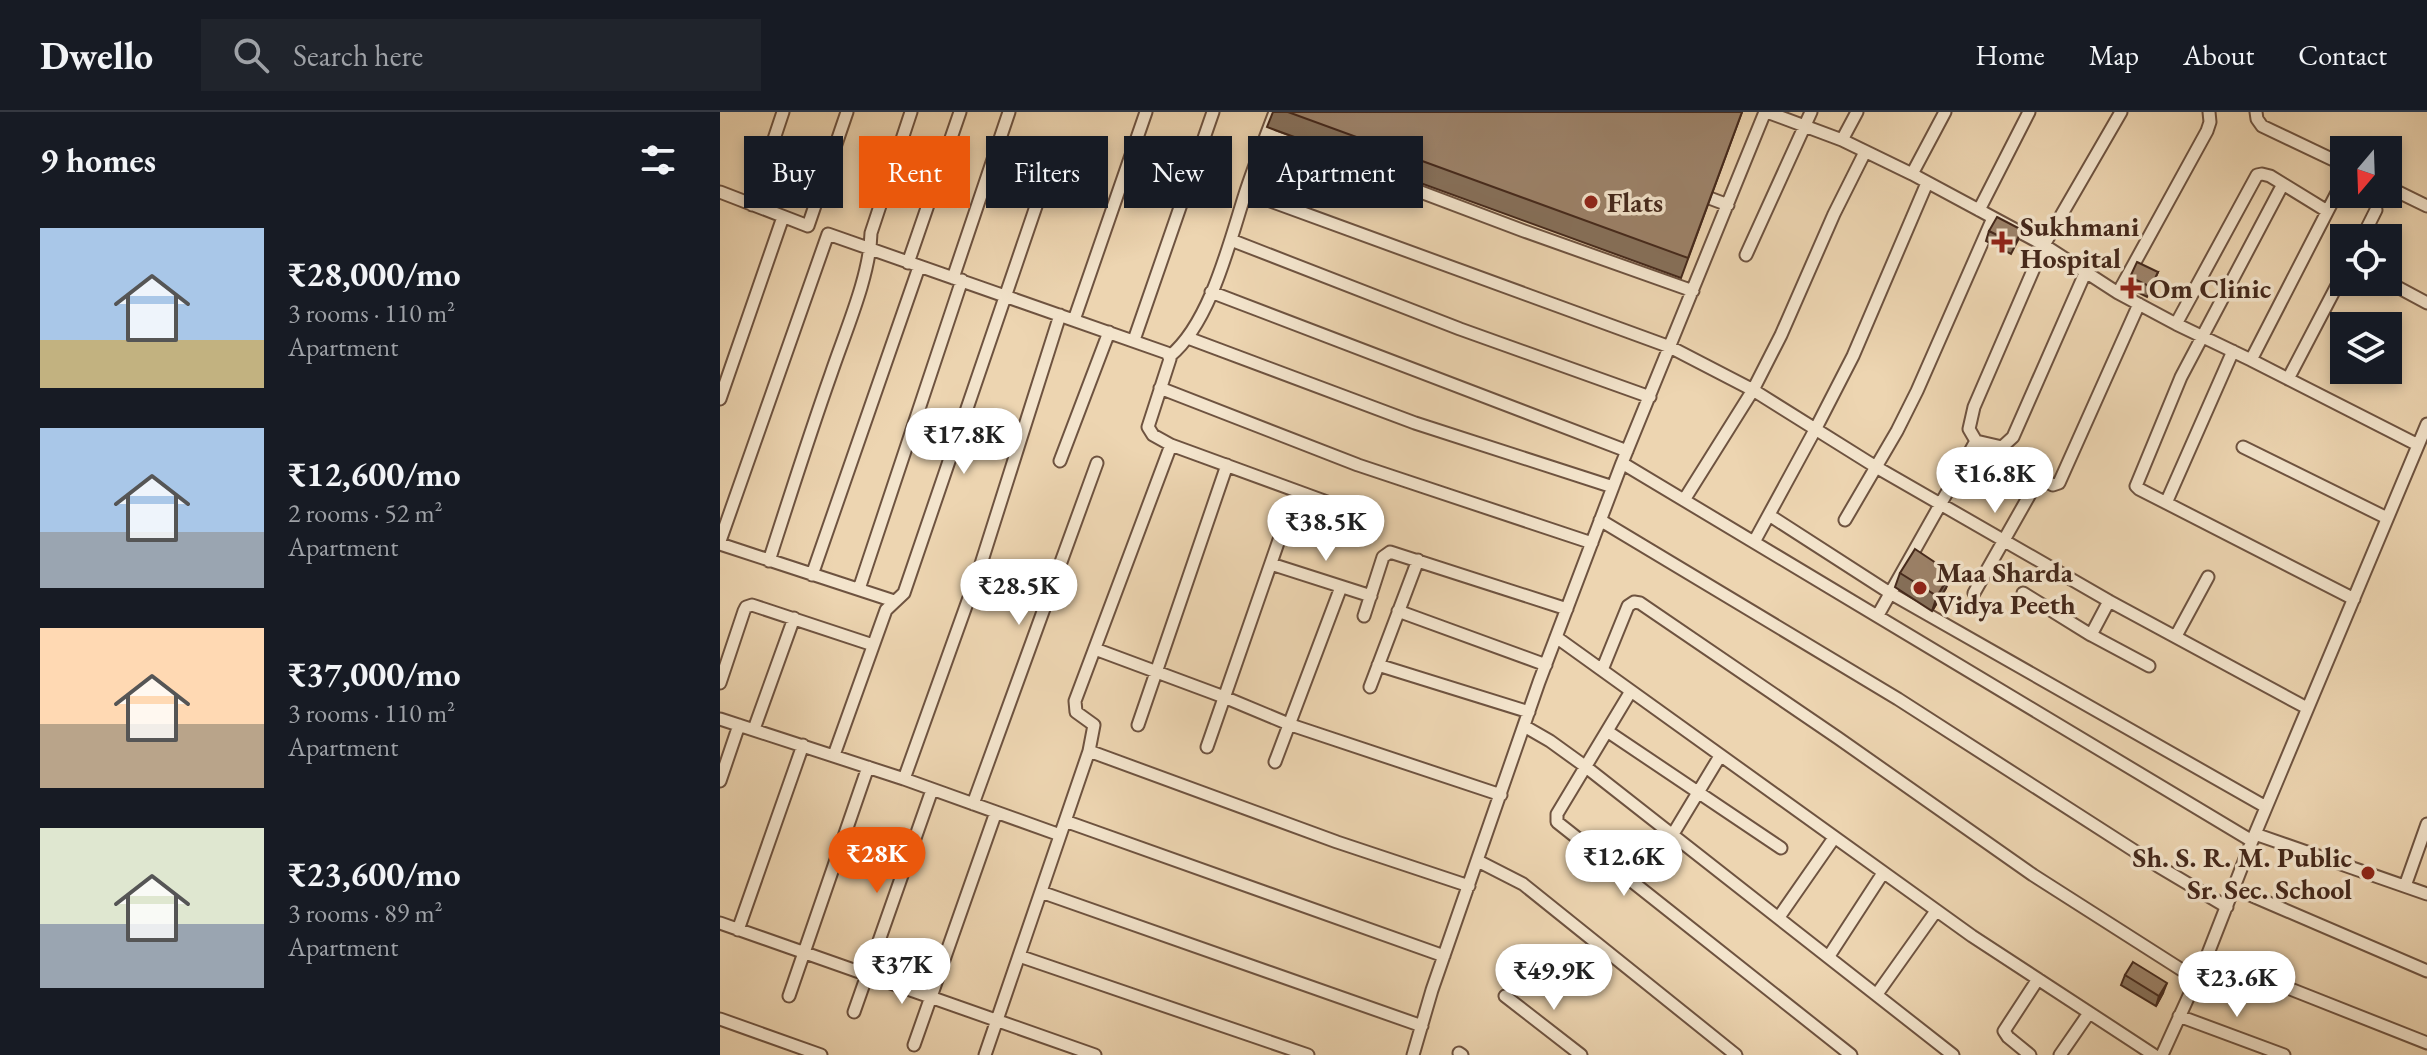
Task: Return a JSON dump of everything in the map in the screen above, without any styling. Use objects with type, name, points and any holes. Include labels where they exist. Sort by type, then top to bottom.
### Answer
[{"type":"street","points":[[775,136],[783,112]]},
{"type":"street","points":[[808,226],[847,112]]},
{"type":"street","points":[[769,561],[854,308],[870,249],[871,233],[911,112]]},
{"type":"street","points":[[812,575],[914,265],[960,112]]},
{"type":"street","points":[[859,589],[1009,112]]},
{"type":"street","points":[[1074,320],[1146,112]]},
{"type":"street","points":[[1134,340],[1213,112]]},
{"type":"street","points":[[1275,112],[1211,292],[1188,338],[1170,356],[1148,427],[1153,435],[1171,445],[1368,517]]},
{"type":"street","points":[[1413,1055],[1444,956],[1556,637],[1622,463],[1766,112],[1805,124],[1912,174],[2044,245],[2118,293],[2418,445]]},
{"type":"street","points":[[1746,255],[1811,112]]},
{"type":"street","points":[[1842,140],[1857,112]]},
{"type":"street","points":[[1912,174],[1945,112]]},
{"type":"street","points":[[1979,210],[2029,112]]},
{"type":"street","points":[[2086,271],[2013,437],[2002,447],[1976,441],[1969,429],[1974,407],[2044,245],[2121,112]]},
{"type":"street","points":[[2118,293],[2207,131],[2209,112]]},
{"type":"street","points":[[2256,112],[2262,126],[2330,158]]},
{"type":"street","points":[[1267,134],[1693,291]]},
{"type":"street","points":[[1684,500],[1753,390],[1865,152]]},
{"type":"street","points":[[2176,324],[2257,175],[2270,176],[2327,211]]},
{"type":"street","points":[[1754,542],[1853,356],[1927,183]]},
{"type":"street","points":[[2283,184],[2181,377],[2136,484],[2139,489],[2354,599]]},
{"type":"street","points":[[1688,190],[1728,205]]},
{"type":"street","points":[[720,192],[744,202]]},
{"type":"street","points":[[1246,192],[1670,347],[1753,390],[1876,467],[2109,601],[2307,708]]},
{"type":"street","points":[[2402,194],[2427,206]]},
{"type":"street","points":[[2251,360],[2330,205]]},
{"type":"street","points":[[760,208],[914,265],[1134,340],[1170,356]]},
{"type":"street","points":[[834,755],[886,610],[904,593],[1036,208]]},
{"type":"street","points":[[2369,224],[2376,210]]},
{"type":"street","points":[[720,399],[783,217]]},
{"type":"street","points":[[1845,520],[1917,391],[1993,218]]},
{"type":"street","points":[[828,234],[720,542],[894,601]]},
{"type":"street","points":[[1231,240],[1460,329],[1650,397]]},
{"type":"street","points":[[2402,290],[2427,303]]},
{"type":"street","points":[[1211,292],[1627,451]]},
{"type":"street","points":[[2288,379],[2331,296]]},
{"type":"street","points":[[1974,593],[2038,480],[2053,485],[2059,483],[2139,304]]},
{"type":"street","points":[[904,779],[980,567],[1060,315]]},
{"type":"street","points":[[1060,461],[1109,332]]},
{"type":"street","points":[[1188,338],[1415,423],[1613,487]]},
{"type":"street","points":[[2166,503],[2233,351]]},
{"type":"street","points":[[1160,388],[1358,465],[1592,543]]},
{"type":"street","points":[[2162,1055],[2207,956],[2253,838],[2427,424]]},
{"type":"street","points":[[1878,615],[1976,441]]},
{"type":"street","points":[[985,1055],[1089,751],[1094,725],[1079,716],[1075,701],[1171,445]]},
{"type":"street","points":[[2243,447],[2387,518]]},
{"type":"street","points":[[973,804],[1097,463]]},
{"type":"street","points":[[1622,463],[2253,838],[2427,894]]},
{"type":"street","points":[[1138,725],[1227,465]]},
{"type":"street","points":[[1207,747],[1296,491]]},
{"type":"street","points":[[1769,515],[1890,593],[2266,807]]},
{"type":"street","points":[[1600,520],[1898,699],[2145,858],[2227,907]]},
{"type":"street","points":[[1364,616],[1385,554],[1390,552],[1567,609]]},
{"type":"street","points":[[1370,687],[1418,560]]},
{"type":"street","points":[[1271,564],[1371,596]]},
{"type":"street","points":[[2176,636],[2208,577]]},
{"type":"street","points":[[1275,762],[1341,587]]},
{"type":"street","points":[[2023,593],[2149,666]]},
{"type":"street","points":[[2091,635],[2109,601]]},
{"type":"street","points":[[1602,670],[1628,606],[1634,602],[1640,603],[2033,875],[2196,979]]},
{"type":"street","points":[[720,683],[746,607],[759,605],[873,645]]},
{"type":"street","points":[[1398,611],[1546,665]]},
{"type":"street","points":[[754,729],[794,618]]},
{"type":"street","points":[[1556,637],[1936,911],[2154,1055]]},
{"type":"street","points":[[1095,649],[1291,725],[1501,795]]},
{"type":"street","points":[[1378,665],[1529,712]]},
{"type":"street","points":[[1631,691],[1557,814],[1560,826],[1851,1055]]},
{"type":"street","points":[[720,719],[834,755],[1060,835]]},
{"type":"street","points":[[720,781],[739,725]]},
{"type":"street","points":[[1524,726],[1586,767],[1953,1055]]},
{"type":"street","points":[[1607,731],[1781,848]]},
{"type":"street","points":[[738,930],[803,745]]},
{"type":"street","points":[[1089,751],[1337,842],[1469,886]]},
{"type":"street","points":[[1673,834],[1720,756]]},
{"type":"street","points":[[789,996],[868,767]]},
{"type":"street","points":[[854,1012],[932,790]]},
{"type":"street","points":[[914,1045],[996,812]]},
{"type":"street","points":[[1065,821],[1444,956]]},
{"type":"street","points":[[2405,886],[2427,824]]},
{"type":"street","points":[[1779,917],[1834,838]]},
{"type":"street","points":[[1478,861],[1523,884],[1736,1055]]},
{"type":"street","points":[[1829,956],[1883,873]]},
{"type":"street","points":[[2234,888],[2427,971]]},
{"type":"street","points":[[1041,892],[1422,1026]]},
{"type":"street","points":[[1877,994],[1936,911]]},
{"type":"street","points":[[720,923],[1095,1055]]},
{"type":"street","points":[[1019,956],[1308,1055]]},
{"type":"street","points":[[2207,956],[2427,1043]]},
{"type":"street","points":[[2030,1055],[2004,1031],[2038,979]]},
{"type":"street","points":[[1505,996],[1581,1055]]},
{"type":"street","points":[[2060,1055],[2089,1013]]},
{"type":"street","points":[[2179,1016],[2284,1055]]},
{"type":"street","points":[[720,1019],[821,1055]]},
{"type":"building","name":"Flats","points":[[1288,112],[1742,112],[1688,258],[1423,161],[1423,136],[1354,136]]},
{"type":"building","points":[[1997,217],[2022,230],[2015,244],[1989,231]]},
{"type":"building","points":[[2137,262],[2158,272],[2151,287],[2130,277]]},
{"type":"building","points":[[1915,549],[1951,573],[1937,596],[1900,573]]},
{"type":"building","points":[[2133,962],[2167,983],[2159,996],[2125,975]]},
{"type":"place","name":"Flats","points":[[1591,202]]},
{"type":"place","name":"Sukhmani Hospital","points":[[2002,242]]},
{"type":"place","name":"Om Clinic","points":[[2131,288]]},
{"type":"place","name":"Maa Sharda Vidya Peeth","points":[[1920,588]]},
{"type":"place","name":"Sh. S. R. M. Public Sr. Sec. School","points":[[2368,873]]}]
